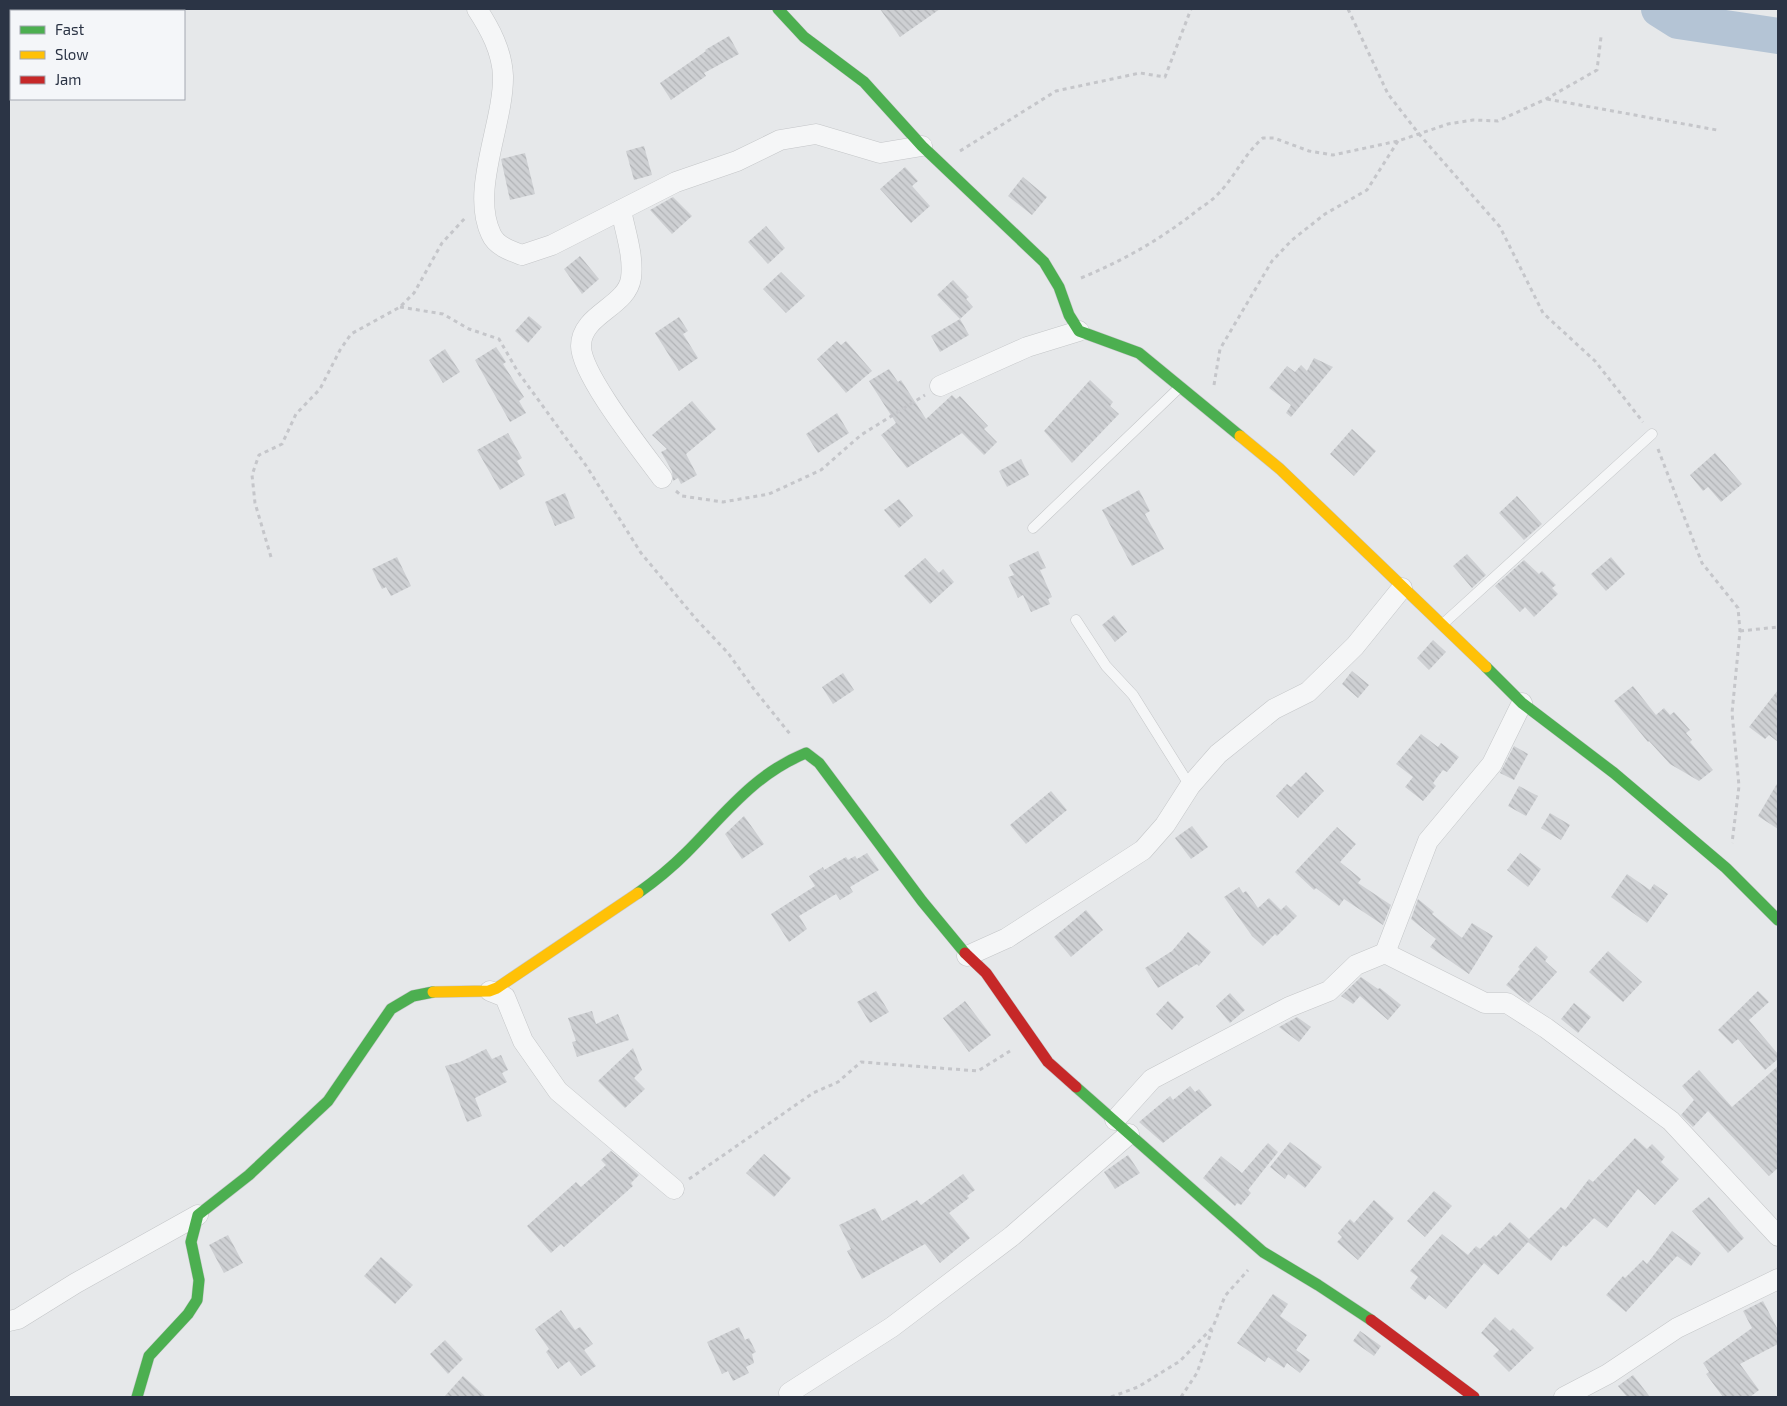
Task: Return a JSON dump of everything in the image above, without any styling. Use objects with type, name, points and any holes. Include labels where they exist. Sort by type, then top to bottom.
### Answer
[{"type":"street","points":[[477,9],[494,36],[503,74],[502,104],[490,146],[485,182],[486,212],[491,235],[502,247],[522,255],[552,246],[676,182],[737,161],[780,140],[816,134],[880,153],[922,146]]},
{"type":"street","points":[[778,9],[804,37],[864,82],[922,146],[1044,262],[1060,287],[1069,315],[1079,331],[1099,340],[1139,353],[1280,469],[1522,702],[1614,773],[1726,868],[1778,920]]},
{"type":"street","points":[[621,210],[631,263],[631,280],[621,296],[590,324],[583,334],[581,348],[597,389],[662,478]]},
{"type":"street","points":[[940,386],[1027,347],[1079,331]]},
{"type":"street","points":[[967,956],[1007,938],[1143,850],[1166,825],[1190,786],[1218,754],[1274,709],[1308,692],[1355,646],[1402,588]]},
{"type":"street","points":[[789,1393],[892,1327],[1012,1236],[1122,1127],[1152,1079],[1289,1007],[1329,991],[1356,966],[1385,953],[1428,841],[1492,764],[1522,702]]},
{"type":"street","points":[[490,991],[644,889],[670,869],[760,778],[778,764],[806,753],[819,763],[922,901],[967,956],[986,973],[1030,1039],[1048,1062],[1262,1252],[1294,1269],[1400,1338],[1474,1397]]},
{"type":"street","points":[[1385,953],[1485,1003],[1507,1003],[1546,1028],[1671,1121],[1778,1236]]},
{"type":"street","points":[[9,1321],[18,1319],[84,1278],[198,1215],[249,1175],[306,1124],[328,1101],[391,1008],[400,1000],[419,993],[446,990],[490,991],[505,997],[523,1041],[558,1091],[674,1189]]},
{"type":"street","points":[[137,1397],[149,1356],[188,1314],[197,1300],[199,1280],[191,1242],[198,1215]]},
{"type":"street","points":[[1564,1397],[1608,1374],[1677,1328],[1778,1279]]},
{"type":"lane","points":[[1033,528],[1181,387]]},
{"type":"lane","points":[[1443,624],[1652,434]]},
{"type":"lane","points":[[1076,620],[1106,666],[1133,695],[1190,786]]},
{"type":"path","points":[[940,163],[1056,92],[1140,72],[1165,77],[1191,9]]},
{"type":"path","points":[[1348,9],[1388,94],[1419,134],[1500,227],[1543,313],[1595,361],[1652,434],[1702,563],[1738,608],[1740,631],[1732,713],[1740,786],[1732,848],[1726,868]]},
{"type":"path","points":[[1060,287],[1117,262],[1166,235],[1216,196],[1230,181],[1251,148],[1263,138],[1274,138],[1309,150],[1333,155],[1398,141],[1448,124],[1473,120],[1498,120],[1546,98],[1597,70],[1601,37]]},
{"type":"path","points":[[1546,98],[1717,130]]},
{"type":"path","points":[[1213,413],[1214,380],[1220,349],[1272,261],[1292,240],[1325,214],[1367,190],[1398,141]]},
{"type":"path","points":[[271,557],[255,503],[252,475],[259,456],[282,444],[296,414],[320,389],[340,350],[351,334],[400,307],[422,283],[427,267],[442,243],[471,211]]},
{"type":"path","points":[[400,307],[443,314],[469,330],[499,339],[518,372],[587,467],[641,553],[696,619],[728,653],[753,688],[806,753]]},
{"type":"path","points":[[662,478],[682,496],[723,502],[769,494],[821,470],[861,435],[940,386]]},
{"type":"path","points":[[1740,631],[1778,628]]},
{"type":"path","points":[[674,1189],[813,1093],[838,1082],[861,1062],[978,1071],[1030,1039]]},
{"type":"path","points":[[1181,1397],[1197,1373],[1224,1296],[1262,1252]]},
{"type":"path","points":[[1111,1397],[1138,1387],[1180,1361],[1212,1327]]},
{"type":"building","points":[[880,9],[940,9],[900,37]]},
{"type":"building","points":[[729,36],[739,54],[704,73],[706,76],[671,100],[660,83],[705,50]]},
{"type":"building","points":[[644,146],[652,175],[634,180],[626,151]]},
{"type":"building","points":[[525,153],[535,194],[510,200],[501,159]]},
{"type":"building","points":[[905,167],[918,181],[912,186],[930,206],[911,223],[880,189]]},
{"type":"building","points":[[1023,177],[1047,197],[1032,215],[1008,196]]},
{"type":"building","points":[[673,197],[692,216],[672,234],[650,210]]},
{"type":"building","points":[[766,226],[785,248],[768,264],[748,242]]},
{"type":"building","points":[[580,256],[599,279],[582,294],[564,269]]},
{"type":"building","points":[[781,272],[805,296],[786,313],[763,289]]},
{"type":"building","points":[[953,280],[969,297],[966,299],[973,307],[960,319],[937,295]]},
{"type":"building","points":[[529,316],[542,327],[528,343],[515,331]]},
{"type":"building","points":[[679,317],[688,331],[683,334],[698,358],[679,371],[655,333]]},
{"type":"building","points":[[960,319],[969,335],[940,352],[931,336]]},
{"type":"building","points":[[837,341],[841,345],[846,341],[872,371],[846,393],[817,359]]},
{"type":"building","points":[[496,347],[506,362],[503,364],[524,397],[519,401],[526,413],[510,422],[475,360]]},
{"type":"building","points":[[445,349],[460,372],[443,383],[429,360]]},
{"type":"building","points":[[1314,358],[1333,367],[1291,417],[1286,413],[1291,405],[1269,388],[1287,366],[1295,372],[1301,365],[1307,371]]},
{"type":"building","points":[[889,369],[898,382],[901,380],[926,419],[952,395],[956,399],[960,396],[988,426],[984,429],[997,442],[984,455],[962,433],[907,468],[881,435],[896,423],[869,381]]},
{"type":"building","points":[[1090,380],[1113,402],[1110,406],[1119,414],[1072,463],[1044,431]]},
{"type":"building","points":[[692,401],[716,429],[686,454],[697,475],[681,484],[678,478],[673,481],[672,471],[661,452],[667,449],[652,435]]},
{"type":"building","points":[[837,413],[849,433],[818,453],[806,434]]},
{"type":"building","points":[[1352,429],[1376,451],[1354,476],[1330,454]]},
{"type":"building","points":[[508,433],[522,458],[517,461],[525,475],[500,490],[477,450]]},
{"type":"building","points":[[1715,453],[1742,484],[1721,502],[1708,487],[1703,491],[1690,475]]},
{"type":"building","points":[[1021,459],[1029,475],[1007,487],[999,471]]},
{"type":"building","points":[[1139,490],[1150,511],[1145,514],[1164,549],[1132,566],[1102,510]]},
{"type":"building","points":[[565,493],[575,518],[555,526],[545,502]]},
{"type":"building","points":[[1517,496],[1542,524],[1524,540],[1499,513]]},
{"type":"building","points":[[899,499],[913,516],[899,528],[884,510]]},
{"type":"building","points":[[1038,551],[1046,568],[1040,570],[1052,597],[1048,599],[1050,604],[1031,612],[1023,595],[1018,598],[1008,577],[1014,575],[1009,565]]},
{"type":"building","points":[[1467,554],[1486,575],[1472,588],[1453,566]]},
{"type":"building","points":[[397,557],[411,586],[391,596],[386,587],[382,589],[372,569]]},
{"type":"building","points":[[1611,557],[1625,574],[1606,591],[1591,574]]},
{"type":"building","points":[[925,558],[939,573],[943,569],[954,582],[930,604],[904,576]]},
{"type":"building","points":[[1524,560],[1539,574],[1542,571],[1556,585],[1552,588],[1558,594],[1534,617],[1525,607],[1520,612],[1495,586]]},
{"type":"building","points":[[1114,615],[1127,632],[1115,642],[1102,625]]},
{"type":"building","points":[[1433,640],[1446,652],[1429,670],[1417,658]]},
{"type":"building","points":[[1352,671],[1369,685],[1358,698],[1342,684]]},
{"type":"building","points":[[843,673],[854,690],[833,704],[822,687]]},
{"type":"building","points":[[1633,686],[1656,715],[1664,708],[1670,715],[1674,712],[1690,730],[1686,733],[1692,740],[1690,742],[1713,770],[1699,781],[1670,764],[1648,742],[1614,701]]},
{"type":"building","points":[[1778,690],[1778,742],[1769,735],[1765,739],[1749,727]]},
{"type":"building","points":[[1421,734],[1438,747],[1441,743],[1459,757],[1447,772],[1443,770],[1433,783],[1436,786],[1423,801],[1405,787],[1413,777],[1396,764]]},
{"type":"building","points":[[1514,746],[1528,754],[1514,780],[1500,773]]},
{"type":"building","points":[[1306,772],[1324,791],[1298,818],[1276,796],[1287,784],[1291,787]]},
{"type":"building","points":[[1778,782],[1778,829],[1758,816]]},
{"type":"building","points":[[1519,786],[1538,796],[1526,816],[1508,806]]},
{"type":"building","points":[[1051,791],[1067,810],[1026,844],[1010,825]]},
{"type":"building","points":[[1550,813],[1570,825],[1561,840],[1541,828]]},
{"type":"building","points":[[744,816],[764,844],[742,859],[725,834]]},
{"type":"building","points":[[1192,826],[1208,847],[1191,859],[1175,838]]},
{"type":"building","points":[[1337,827],[1356,844],[1340,862],[1361,879],[1358,883],[1391,905],[1383,925],[1344,899],[1339,906],[1316,888],[1314,890],[1295,872]]},
{"type":"building","points":[[867,853],[879,870],[850,887],[853,892],[840,900],[836,894],[799,916],[807,929],[789,942],[771,914],[815,886],[809,876],[823,867],[824,870],[846,857],[848,860],[855,856],[857,859]]},
{"type":"building","points":[[1520,853],[1541,869],[1528,887],[1507,870]]},
{"type":"building","points":[[1627,874],[1650,890],[1654,884],[1668,894],[1647,923],[1611,897]]},
{"type":"building","points":[[1239,887],[1243,893],[1246,891],[1258,908],[1269,898],[1281,910],[1286,905],[1297,916],[1277,936],[1275,934],[1263,946],[1252,936],[1224,897]]},
{"type":"building","points":[[1418,899],[1434,912],[1432,914],[1462,938],[1472,923],[1493,936],[1469,974],[1430,947],[1436,939],[1411,919]]},
{"type":"building","points":[[1086,910],[1103,930],[1071,957],[1054,937]]},
{"type":"building","points":[[1188,932],[1211,952],[1199,966],[1197,964],[1158,988],[1145,968],[1172,951]]},
{"type":"building","points":[[1536,946],[1548,957],[1545,961],[1557,972],[1529,1003],[1506,985]]},
{"type":"building","points":[[1608,951],[1642,982],[1623,1002],[1589,972]]},
{"type":"building","points":[[1361,977],[1378,989],[1380,988],[1401,1005],[1388,1020],[1360,996],[1353,1004],[1341,996]]},
{"type":"building","points":[[876,991],[889,1012],[870,1023],[857,1002]]},
{"type":"building","points":[[1758,991],[1769,1002],[1749,1020],[1778,1054],[1778,1059],[1765,1070],[1738,1039],[1732,1044],[1718,1030]]},
{"type":"building","points":[[1230,993],[1245,1010],[1230,1023],[1216,1006]]},
{"type":"building","points":[[965,1001],[991,1035],[969,1052],[943,1018]]},
{"type":"building","points":[[1168,1001],[1184,1017],[1172,1030],[1156,1014]]},
{"type":"building","points":[[1574,1003],[1591,1017],[1578,1033],[1561,1019]]},
{"type":"building","points":[[592,1011],[596,1024],[618,1014],[629,1040],[577,1057],[572,1042],[576,1041],[568,1018]]},
{"type":"building","points":[[1297,1017],[1311,1027],[1299,1042],[1279,1027]]},
{"type":"building","points":[[633,1048],[642,1070],[634,1078],[645,1089],[625,1108],[598,1081]]},
{"type":"building","points":[[486,1049],[492,1059],[501,1055],[508,1070],[502,1073],[507,1082],[475,1098],[482,1116],[467,1122],[445,1066],[460,1062]]},
{"type":"building","points":[[1778,1066],[1778,1168],[1769,1176],[1708,1111],[1693,1127],[1681,1115],[1694,1100],[1682,1086],[1699,1070],[1732,1107]]},
{"type":"building","points":[[1190,1086],[1195,1092],[1199,1089],[1212,1105],[1163,1143],[1139,1122],[1170,1096],[1173,1100]]},
{"type":"building","points":[[1635,1138],[1647,1149],[1652,1144],[1665,1157],[1661,1162],[1679,1179],[1655,1205],[1638,1189],[1607,1228],[1594,1218],[1566,1247],[1563,1245],[1551,1261],[1528,1242],[1498,1275],[1484,1263],[1446,1309],[1429,1295],[1425,1300],[1410,1288],[1418,1277],[1410,1271],[1442,1234],[1468,1255],[1476,1246],[1480,1249],[1494,1235],[1496,1237],[1510,1222],[1529,1239],[1561,1207],[1565,1210],[1589,1179],[1593,1182]]},
{"type":"building","points":[[1290,1142],[1322,1167],[1305,1188],[1288,1174],[1285,1179],[1270,1167]]},
{"type":"building","points":[[1268,1143],[1278,1152],[1248,1190],[1251,1193],[1241,1205],[1237,1203],[1235,1206],[1203,1178],[1221,1156],[1242,1173]]},
{"type":"building","points":[[611,1151],[639,1175],[631,1183],[633,1186],[564,1247],[561,1244],[551,1253],[527,1226],[576,1182],[581,1187],[606,1165],[601,1160]]},
{"type":"building","points":[[764,1154],[791,1178],[774,1197],[746,1173]]},
{"type":"building","points":[[1128,1155],[1140,1173],[1115,1189],[1104,1172]]},
{"type":"building","points":[[963,1174],[975,1190],[967,1196],[969,1198],[949,1213],[970,1238],[940,1263],[925,1244],[862,1279],[847,1251],[851,1249],[839,1225],[875,1208],[882,1221],[917,1200],[921,1205]]},
{"type":"building","points":[[1434,1191],[1452,1206],[1425,1237],[1407,1221]]},
{"type":"building","points":[[1709,1197],[1744,1238],[1728,1253],[1692,1211]]},
{"type":"building","points":[[1374,1200],[1394,1218],[1358,1260],[1337,1242],[1342,1237],[1338,1233],[1350,1219],[1354,1223]]},
{"type":"building","points":[[1672,1231],[1701,1253],[1691,1266],[1677,1256],[1626,1312],[1606,1295],[1623,1276],[1625,1278],[1643,1260],[1647,1264]]},
{"type":"building","points":[[228,1235],[243,1263],[224,1273],[209,1245]]},
{"type":"building","points":[[381,1257],[413,1285],[395,1304],[364,1276]]},
{"type":"building","points":[[1273,1294],[1288,1304],[1280,1316],[1307,1335],[1296,1350],[1310,1360],[1300,1373],[1287,1363],[1284,1368],[1268,1357],[1265,1362],[1237,1343]]},
{"type":"building","points":[[1763,1301],[1778,1330],[1778,1344],[1740,1364],[1759,1390],[1750,1397],[1723,1397],[1706,1374],[1709,1372],[1703,1363],[1752,1328],[1743,1311]]},
{"type":"building","points":[[561,1310],[575,1330],[580,1327],[593,1344],[584,1350],[596,1366],[581,1376],[569,1361],[558,1369],[546,1352],[549,1349],[535,1329]]},
{"type":"building","points":[[1495,1317],[1510,1331],[1513,1328],[1534,1348],[1509,1372],[1493,1356],[1499,1350],[1481,1333]]},
{"type":"building","points":[[739,1327],[745,1340],[749,1338],[756,1352],[752,1354],[754,1363],[746,1367],[749,1373],[733,1381],[728,1371],[722,1374],[707,1342]]},
{"type":"building","points":[[1360,1331],[1381,1346],[1374,1356],[1353,1341]]},
{"type":"building","points":[[445,1340],[463,1359],[448,1374],[430,1354]]},
{"type":"building","points":[[1633,1375],[1650,1397],[1627,1397],[1618,1386]]},
{"type":"building","points":[[463,1376],[486,1397],[444,1397]]},
{"type":"waterway","points":[[1659,9],[1678,21],[1778,36]]},
{"type":"traffic: fast","points":[[778,9],[804,37],[864,82],[922,146],[1044,262],[1059,287],[1069,315],[1079,331],[1139,353],[1240,436]]},
{"type":"traffic: fast","points":[[1486,667],[1522,703],[1614,773],[1726,868],[1778,920]]},
{"type":"traffic: fast","points":[[638,893],[680,859],[755,784],[787,762],[806,753],[819,763],[922,901],[965,953]]},
{"type":"traffic: fast","points":[[137,1397],[149,1356],[188,1314],[197,1300],[199,1280],[191,1242],[198,1215],[249,1175],[328,1101],[391,1009],[413,996],[433,992]]},
{"type":"traffic: fast","points":[[1076,1087],[1263,1252],[1371,1320]]},
{"type":"traffic: slow","points":[[1240,436],[1280,469],[1486,667]]},
{"type":"traffic: slow","points":[[433,992],[489,991],[497,988],[638,893]]},
{"type":"traffic: jam","points":[[965,953],[986,973],[1048,1062],[1076,1087]]},
{"type":"traffic: jam","points":[[1371,1320],[1474,1397]]}]
